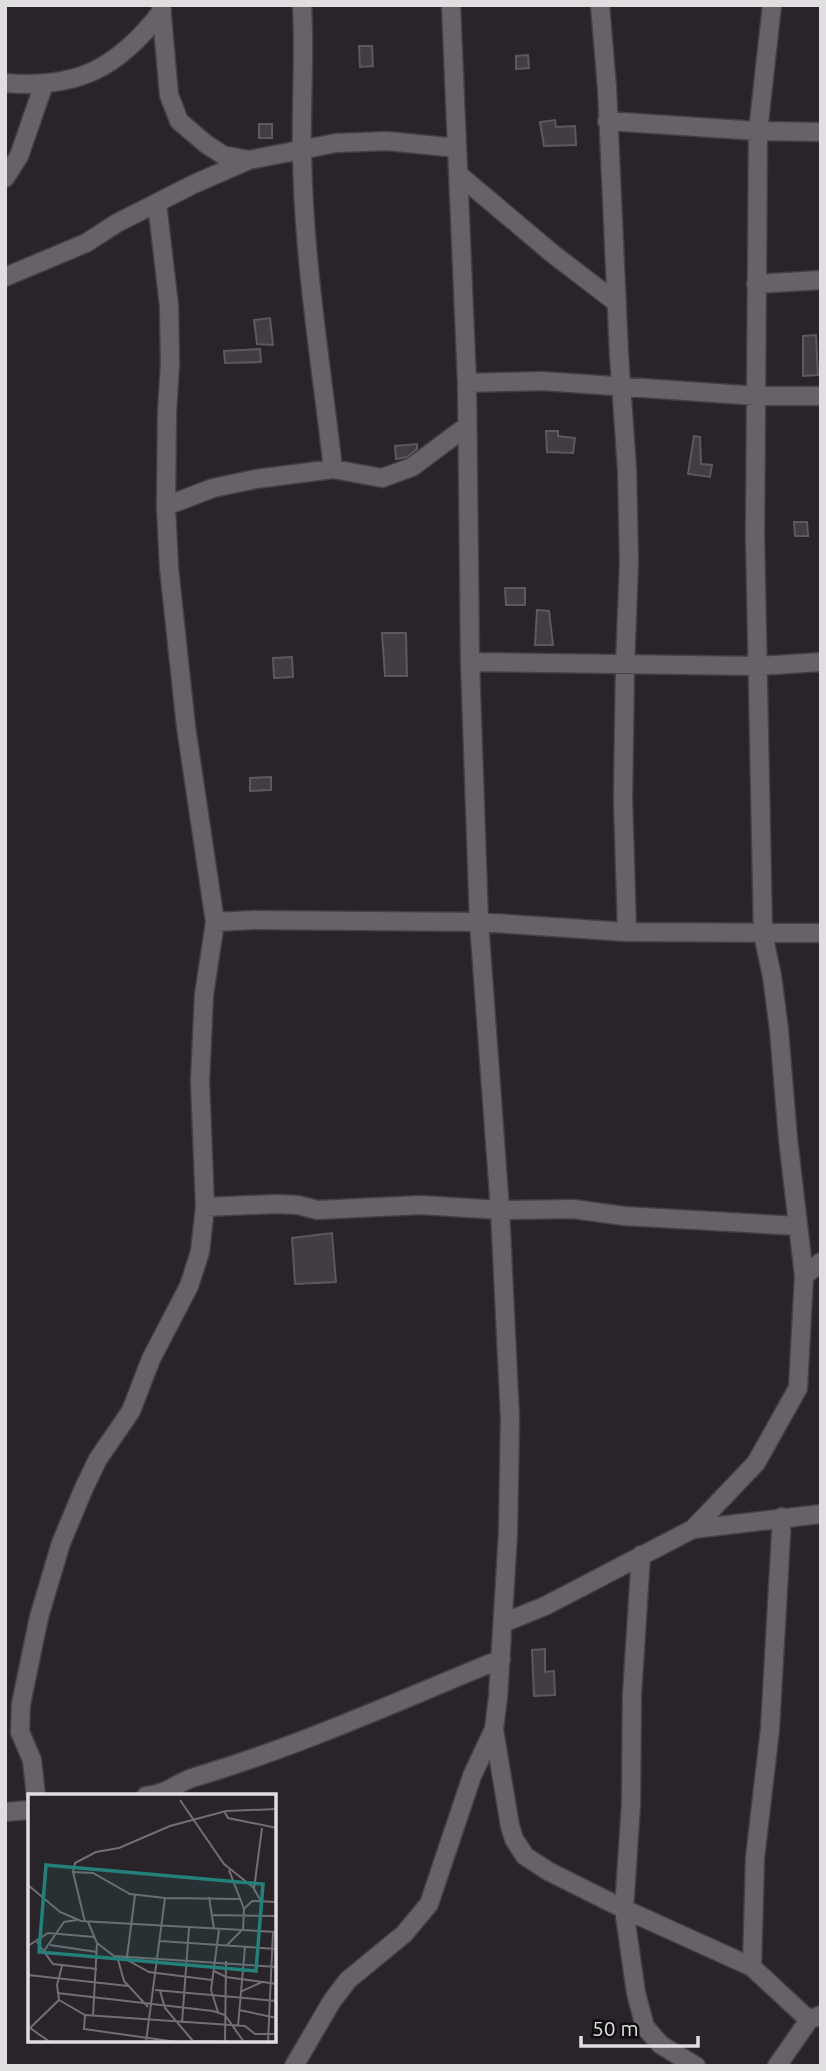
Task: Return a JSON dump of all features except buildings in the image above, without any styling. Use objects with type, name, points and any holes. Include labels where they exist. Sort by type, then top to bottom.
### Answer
[{"type":"street","points":[[302,5],[302,150],[311,286],[333,469]]},
{"type":"street","points":[[451,5],[467,383],[471,663],[479,922],[500,1210],[510,1418],[508,1533],[494,1730],[510,1825],[514,1839],[525,1856],[548,1871],[624,1909],[752,1966],[815,2017],[777,2066]]},
{"type":"street","points":[[600,5],[607,88],[629,562],[623,799],[626,932]]},
{"type":"street","points":[[693,1529],[756,1462],[787,1409],[797,1388],[802,1328],[804,1276],[779,1030],[763,934],[755,536],[758,396],[756,284],[758,131],[772,5]]},
{"type":"street","points":[[161,8],[169,94],[179,121],[223,155],[248,160]]},
{"type":"street","points":[[5,83],[56,83],[93,72],[120,57],[141,38],[161,8]]},
{"type":"street","points":[[5,178],[19,156],[44,84]]},
{"type":"street","points":[[607,121],[758,131],[821,132]]},
{"type":"street","points":[[5,277],[86,243],[117,223],[248,160],[336,143],[387,141],[457,148]]},
{"type":"street","points":[[458,174],[552,254],[617,303]]},
{"type":"street","points":[[36,1794],[32,1760],[20,1732],[21,1704],[39,1617],[61,1543],[84,1488],[98,1459],[131,1411],[152,1359],[189,1286],[200,1252],[205,1208],[200,1081],[204,995],[215,922],[186,727],[169,568],[166,506],[169,306],[157,203]]},
{"type":"street","points":[[756,284],[821,280]]},
{"type":"street","points":[[467,383],[542,381],[758,396],[821,396]]},
{"type":"street","points":[[166,506],[213,488],[256,479],[333,469],[382,478],[412,467],[467,426]]},
{"type":"street","points":[[471,663],[757,666],[821,662]]},
{"type":"street","points":[[215,922],[479,922],[626,932],[821,933]]},
{"type":"street","points":[[205,1208],[276,1204],[298,1205],[317,1210],[421,1205],[500,1210],[573,1209],[624,1216],[798,1226]]},
{"type":"street","points":[[804,1276],[821,1262]]},
{"type":"street","points":[[802,1328],[821,1322]]},
{"type":"street","points":[[503,1623],[545,1606],[693,1529],[821,1514]]},
{"type":"street","points":[[752,1966],[755,1858],[770,1729],[782,1517]]},
{"type":"street","points":[[641,1555],[632,1695],[631,1804],[624,1909],[636,1993],[645,2027],[662,2045],[696,2066]]},
{"type":"street","points":[[162,1794],[185,1780],[288,1746],[500,1660]]},
{"type":"street","points":[[294,2066],[332,2001],[348,1980],[404,1934],[429,1904],[472,1776],[494,1730]]},
{"type":"street","points":[[5,1812],[28,1810]]}]
